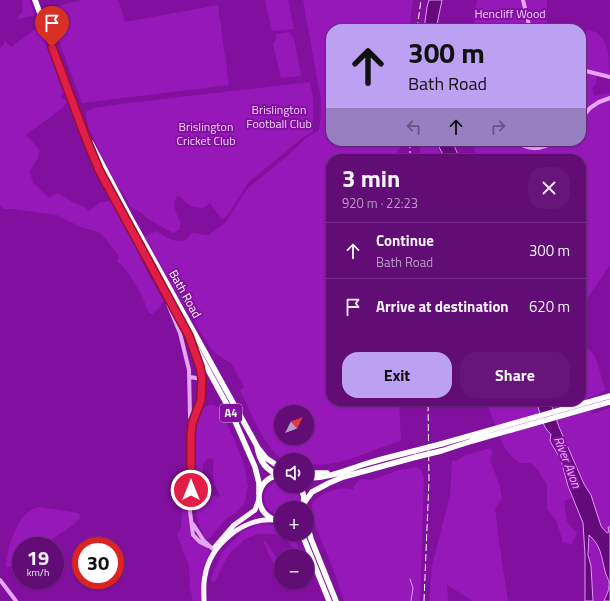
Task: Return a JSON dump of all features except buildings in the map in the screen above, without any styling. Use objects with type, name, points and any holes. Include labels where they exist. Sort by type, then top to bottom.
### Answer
[{"type":"highway","name":"Bath Road","points":[[35,0],[99,170],[256,446],[265,467],[274,473]]},
{"type":"highway","name":"Bath Road","points":[[126,216],[189,336],[229,408],[251,457],[258,478],[259,497]]},
{"type":"highway","points":[[586,406],[610,396]]},
{"type":"highway","points":[[592,404],[610,402]]},
{"type":"highway","points":[[307,501],[312,492],[343,477],[441,444],[492,432],[585,406]]},
{"type":"highway","points":[[314,473],[333,472],[415,454],[442,451],[492,432]]},
{"type":"highway","points":[[256,446],[266,458],[274,463]]},
{"type":"highway","points":[[314,478],[323,477],[359,467]]},
{"type":"highway","points":[[274,476],[266,481],[262,487],[259,497],[261,508],[265,514],[274,520]]},
{"type":"highway","points":[[305,541],[329,601]]},
{"type":"highway","points":[[313,541],[336,601]]},
{"type":"main road","points":[[204,601],[205,576],[215,551],[214,549],[226,532],[255,510],[259,497]]},
{"type":"main road","points":[[215,551],[227,538],[244,526],[260,520],[274,521]]},
{"type":"street","points":[[523,0],[529,24]]},
{"type":"street","points":[[586,72],[610,77]]},
{"type":"street","points":[[586,113],[599,102],[610,98]]},
{"type":"street","points":[[523,146],[534,149],[545,146]]},
{"type":"street","points":[[168,304],[180,333],[190,377],[190,417],[192,424],[190,512],[193,535],[200,542],[215,551]]},
{"type":"street","points":[[189,336],[200,367],[202,379],[201,400],[192,424]]},
{"type":"street","points":[[190,377],[202,379]]},
{"type":"street","points":[[0,580],[16,601]]},
{"type":"green space","points":[[22,0],[29,0],[35,15],[18,19],[17,17],[23,12]]},
{"type":"green space","points":[[81,0],[117,0],[125,22],[218,5],[229,85],[82,103],[47,9]]},
{"type":"green space","points":[[265,0],[288,0],[294,29],[272,31]]},
{"type":"green space","points":[[303,0],[413,0],[410,24],[326,24],[326,146],[401,146],[397,151],[397,154],[326,154],[326,406],[399,406],[401,441],[344,461],[320,465],[314,465],[314,453],[276,453],[272,450],[253,418],[240,390],[244,387],[232,364],[216,354],[209,346],[171,284],[145,236],[156,231],[170,239],[179,241],[188,238],[192,233],[208,235],[226,222],[247,189],[285,158],[306,138],[319,130],[321,100]]},
{"type":"green space","name":"Hencliff Wood","points":[[477,0],[547,0],[547,24],[474,24]]},
{"type":"green space","points":[[39,26],[64,93],[60,97],[68,101],[61,109],[26,135],[40,150],[38,158],[29,172],[34,184],[49,198],[58,193],[72,202],[85,207],[88,212],[99,203],[110,201],[118,213],[147,272],[164,301],[152,314],[149,313],[132,278],[117,261],[119,258],[118,255],[105,238],[98,232],[81,227],[57,215],[4,209],[0,205],[0,48],[5,41],[11,47]]},
{"type":"green space","points":[[588,30],[601,36],[607,47],[608,54],[610,76],[597,73],[596,84],[592,88],[594,96],[610,93],[610,265],[586,300],[586,154],[476,154],[472,146],[586,146],[586,32]]},
{"type":"green space","points":[[290,32],[291,36],[294,38],[301,76],[281,78],[273,44],[276,40],[276,34]]},
{"type":"green space","points":[[310,82],[313,98],[313,132],[302,138],[248,183],[227,216],[222,220],[210,203],[203,208],[190,206],[181,197],[177,196],[175,200],[175,207],[181,223],[179,230],[173,233],[148,219],[142,213],[129,205],[101,154],[88,126],[86,116],[86,112],[93,108]]},
{"type":"green space","points":[[420,146],[437,146],[440,154],[420,154]]},
{"type":"green space","points":[[586,347],[591,351],[597,361],[606,390],[587,398],[592,414],[610,408],[610,531],[607,533],[601,526],[591,495],[584,484],[559,427],[552,406],[586,406]]},
{"type":"green space","points":[[209,405],[219,408],[234,439],[244,465],[248,486],[244,505],[223,522],[207,541],[198,521],[194,502],[193,462],[195,424],[200,413]],"holes":[[[211,458],[214,460],[213,478],[214,484],[220,496],[218,497],[212,495],[211,489],[213,488],[210,481],[205,481],[203,471],[203,464],[207,459]]]},
{"type":"green space","points":[[538,406],[548,432],[551,435],[550,441],[561,460],[568,486],[574,497],[564,501],[567,522],[577,533],[572,544],[563,543],[557,522],[547,508],[547,485],[537,469],[531,463],[519,463],[505,449],[488,407]]},
{"type":"green space","points":[[491,448],[492,453],[490,461],[500,486],[502,498],[495,508],[508,601],[473,601],[447,585],[448,601],[429,601],[432,566],[450,496],[452,461],[458,460],[466,455]]},
{"type":"green space","points":[[416,467],[420,469],[424,478],[420,601],[344,601],[314,520],[314,501],[332,490],[344,488],[355,490],[353,487],[362,479],[371,480],[400,470]]},
{"type":"green space","points":[[274,482],[274,493],[298,493],[299,501],[274,501],[273,513],[265,503],[264,498],[265,493]]},
{"type":"green space","points":[[184,486],[188,486],[187,503],[191,538],[208,548],[210,552],[203,568],[201,601],[193,601],[190,588],[189,566],[177,534],[181,527]]},
{"type":"green space","points":[[39,507],[78,513],[81,517],[73,525],[55,537],[13,537],[19,523],[31,510]]},
{"type":"green space","points":[[260,524],[274,525],[274,534],[257,534],[244,540],[231,552],[216,580],[212,582],[211,578],[223,551],[243,531]]},
{"type":"green space","points":[[591,537],[599,549],[609,582],[604,601],[593,601],[589,556],[591,555],[589,552],[589,540]]},
{"type":"green space","points":[[12,538],[12,566],[6,567],[8,550]]},
{"type":"green space","points":[[263,541],[265,541],[274,554],[274,565]]},
{"type":"green space","points":[[288,541],[296,541],[299,549],[294,549]]},
{"type":"water","points":[[429,0],[442,0],[437,24],[425,24]]},
{"type":"water","points":[[438,146],[454,146],[458,154],[442,154]]},
{"type":"water","name":"River Avon","points":[[538,406],[552,406],[559,427],[584,484],[591,495],[601,526],[607,533],[609,532],[608,527],[610,527],[610,601],[604,601],[609,582],[598,547],[589,535],[588,555],[591,566],[593,601],[585,601],[583,523],[568,486],[561,460],[550,441],[551,434],[543,424]]},
{"type":"waterway","points":[[410,579],[413,588],[411,601]]},
{"type":"railway","points":[[418,24],[421,0]]},
{"type":"railway","points":[[410,146],[410,154]]},
{"type":"railway","points":[[424,601],[429,480],[428,406]]},
{"type":"route","points":[[52,47],[99,170],[189,336],[197,357],[202,379],[202,388],[201,400],[192,424],[191,490]]},
{"type":"park label","name":"Brislington Football Club","points":[[279,117]]},
{"type":"park label","name":"Brislington Cricket Club","points":[[206,134]]}]
